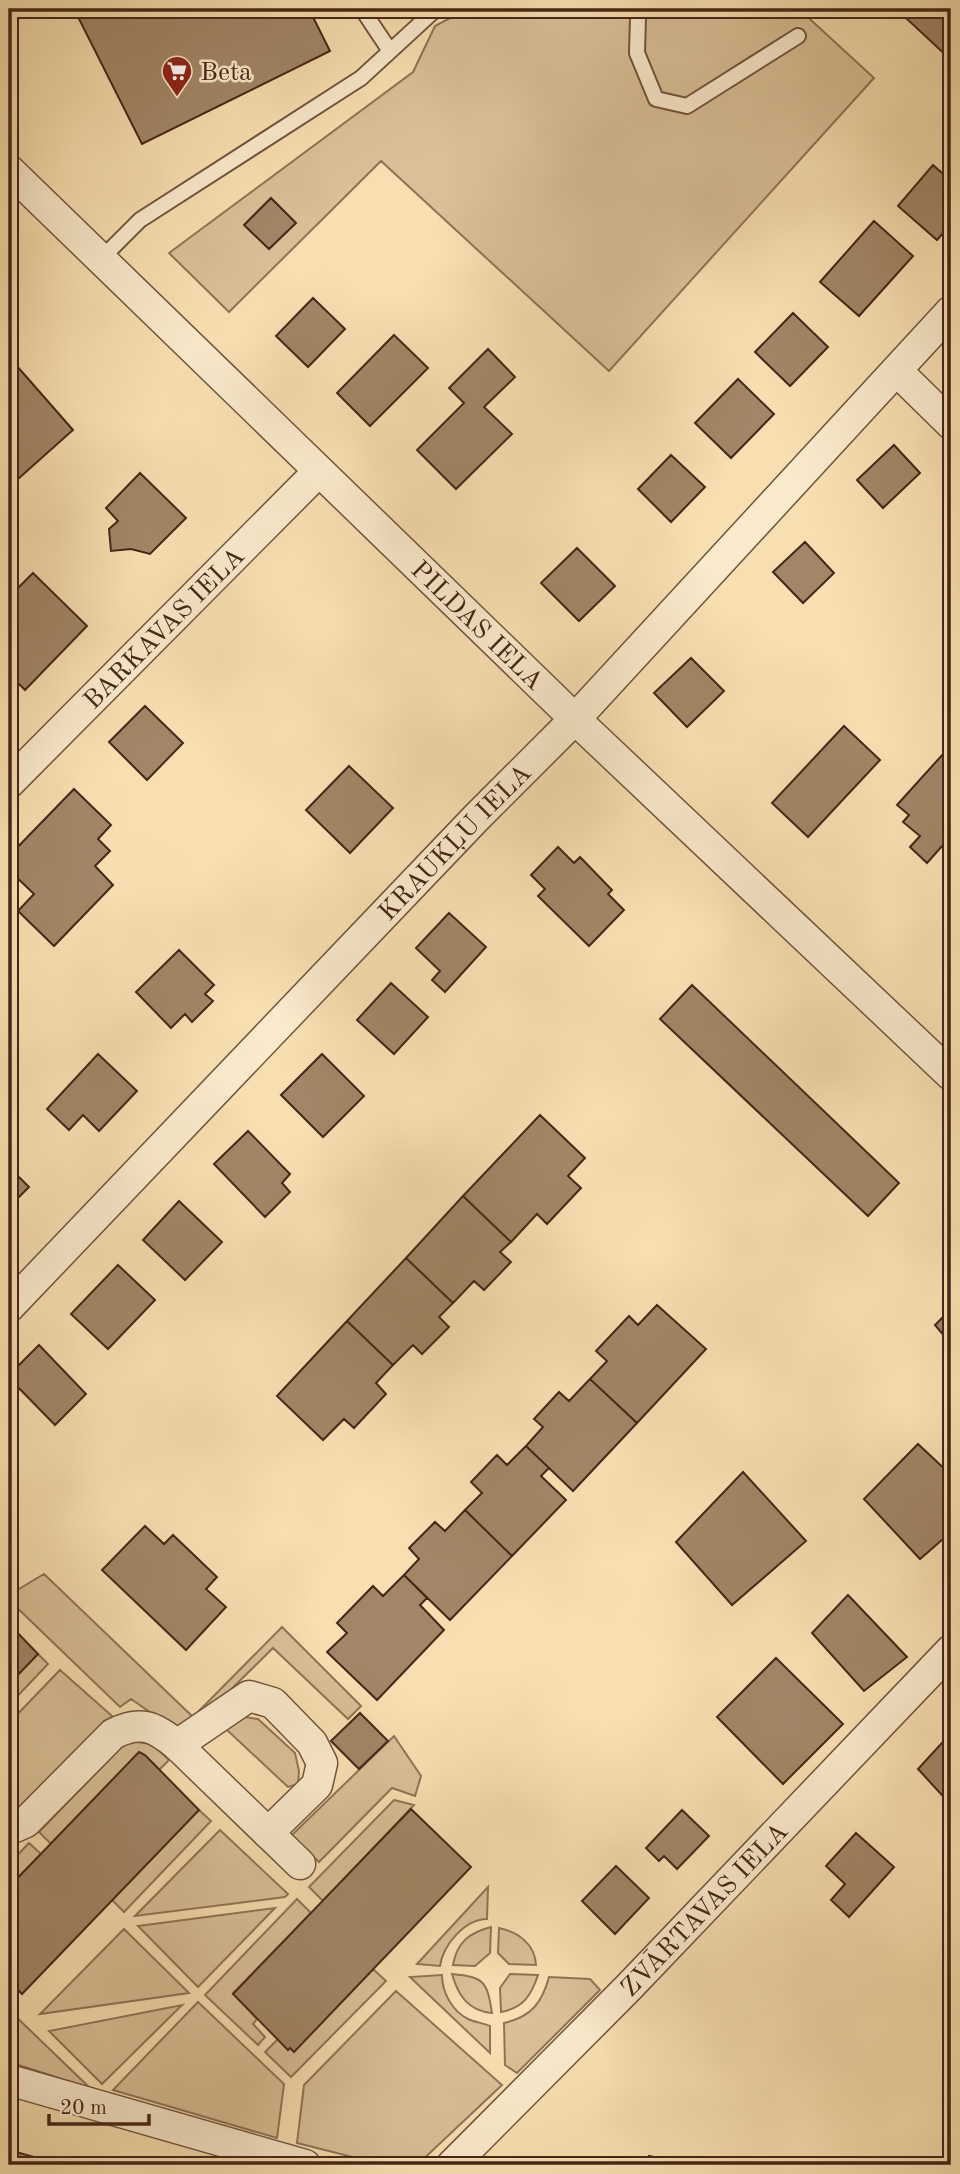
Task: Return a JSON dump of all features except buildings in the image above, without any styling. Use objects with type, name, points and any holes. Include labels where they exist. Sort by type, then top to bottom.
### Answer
[{"type":"street","name":"PILDAS IELA","points":[[9,170],[575,719],[951,1075]]},
{"type":"street","name":"KRAUKĻU IELA","points":[[9,1307],[476,818],[575,719],[951,311]]},
{"type":"street","points":[[897,371],[951,424]]},
{"type":"street","name":"BARKAVAS IELA","points":[[9,783],[319,471]]},
{"type":"street","name":"ZVĀRTAVAS IELA","points":[[452,2165],[629,1987],[951,1650]]},
{"type":"street","points":[[177,1745],[249,1696],[272,1703],[280,1710],[312,1743],[322,1763],[317,1785],[268,1833]]},
{"type":"street","points":[[9,1827],[26,1822],[113,1734],[127,1727],[144,1726],[161,1732],[177,1745],[300,1864]]},
{"type":"street","points":[[9,2080],[305,2165]]},
{"type":"lane","points":[[362,9],[390,51]]},
{"type":"lane","points":[[100,260],[140,220],[361,78],[436,9]]},
{"type":"lane","points":[[634,9],[638,17],[637,53],[656,99],[687,106],[797,36]]},
{"type":"shaded area","points":[[467,9],[799,9],[874,78],[609,371],[381,161],[229,312],[169,253],[413,72],[435,26]]},
{"type":"shaded area","points":[[44,1574],[193,1717],[282,1627],[361,1706],[348,1719],[273,1648],[200,1720],[174,1729],[131,1699],[120,1707],[9,1600],[9,1595]]},
{"type":"shaded area","points":[[38,1654],[48,1664],[9,1705],[9,1684]]},
{"type":"shaded area","points":[[60,1670],[112,1716],[17,1814],[9,1806],[9,1723]]},
{"type":"shaded area","points":[[238,1716],[258,1719],[295,1753],[299,1771],[298,1784],[288,1787],[227,1730],[230,1720]]},
{"type":"shaded area","points":[[394,1736],[421,1776],[415,1796],[392,1788],[319,1862],[291,1836]]},
{"type":"shaded area","points":[[136,1742],[152,1744],[169,1760],[159,1770],[51,1844],[39,1832],[123,1745]]},
{"type":"shaded area","points":[[394,1800],[414,1805],[323,1901],[309,1887]]},
{"type":"shaded area","points":[[199,1810],[211,1821],[124,1912],[112,1900]]},
{"type":"shaded area","points":[[220,1830],[288,1894],[285,1897],[135,1916]]},
{"type":"shaded area","points":[[29,1843],[41,1854],[9,1887],[9,1864]]},
{"type":"shaded area","points":[[488,1887],[487,1919],[471,1923],[456,1935],[450,1942],[440,1966],[417,1964]]},
{"type":"shaded area","points":[[297,1899],[311,1913],[233,1993],[257,2019],[253,2024],[265,2037],[258,2045],[205,1995]]},
{"type":"shaded area","points":[[275,1908],[198,1987],[138,1926]]},
{"type":"shaded area","points":[[491,1927],[490,1953],[475,1966],[453,1965],[465,1940],[476,1932]]},
{"type":"shaded area","points":[[499,1928],[513,1933],[529,1945],[536,1965],[509,1964],[498,1953]]},
{"type":"shaded area","points":[[124,1929],[189,1993],[40,2014]]},
{"type":"shaded area","points":[[373,1969],[386,1981],[291,2077],[265,2052],[278,2039],[294,2051]]},
{"type":"shaded area","points":[[452,1974],[478,1979],[486,1988],[492,2013],[476,2009],[465,2001]]},
{"type":"shaded area","points":[[510,1974],[538,1975],[521,2004],[501,2012],[500,1988]]},
{"type":"shaded area","points":[[442,1975],[446,1994],[457,2011],[468,2019],[490,2026],[490,2053],[410,1977]]},
{"type":"shaded area","points":[[549,1977],[590,1979],[600,1990],[517,2073],[505,2065],[504,2023],[521,2017],[534,2008]]},
{"type":"shaded area","points":[[396,1991],[502,2085],[417,2165],[384,2165],[297,2143],[304,2085]]},
{"type":"shaded area","points":[[198,2002],[284,2084],[277,2138],[113,2090]]},
{"type":"shaded area","points":[[182,2005],[102,2084],[49,2031]]},
{"type":"shaded area","points":[[9,2010],[90,2088],[9,2062]]},
{"type":"place","name":"Beta","points":[[177,98]]}]
